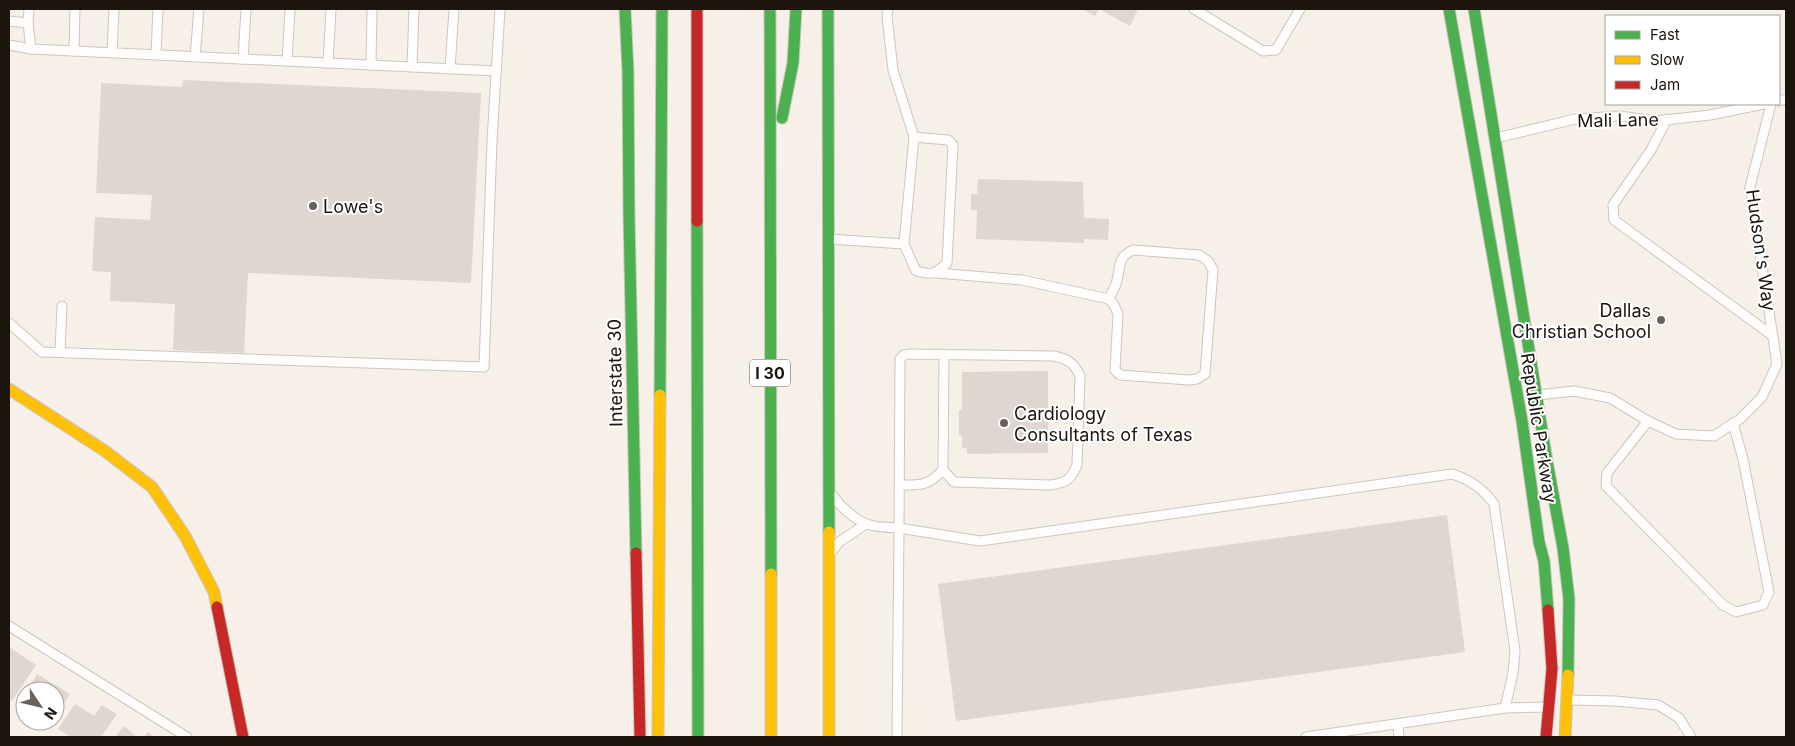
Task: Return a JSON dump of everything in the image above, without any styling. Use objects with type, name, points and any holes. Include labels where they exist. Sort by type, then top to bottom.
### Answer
[{"type":"main road","points":[[658,737],[662,9]]},
{"type":"main road","points":[[697,9],[698,737]]},
{"type":"main road","name":"I 30","points":[[770,9],[772,737]]},
{"type":"main road","points":[[770,176],[793,63],[796,9]]},
{"type":"main road","points":[[828,9],[830,737]]},
{"type":"main road","name":"Republic Parkway","points":[[1449,9],[1484,141],[1536,395],[1563,548],[1569,599],[1566,737]]},
{"type":"main road","name":"Republic Parkway","points":[[1474,9],[1484,141],[1518,398],[1539,542],[1544,561],[1552,669],[1546,737]]},
{"type":"main road","name":"Interstate 30","points":[[626,11],[640,737]]},
{"type":"main road","points":[[9,389],[105,451],[152,487],[185,536],[214,592],[243,737]]},
{"type":"lane","points":[[29,9],[28,23],[31,49]]},
{"type":"lane","points":[[74,51],[75,9]]},
{"type":"lane","points":[[112,53],[114,9]]},
{"type":"lane","points":[[156,55],[158,9]]},
{"type":"lane","points":[[195,57],[199,9]]},
{"type":"lane","points":[[243,59],[246,9]]},
{"type":"lane","points":[[287,61],[290,9]]},
{"type":"lane","points":[[328,63],[331,9]]},
{"type":"lane","points":[[370,65],[372,9]]},
{"type":"lane","points":[[412,67],[414,9]]},
{"type":"lane","points":[[450,69],[454,9]]},
{"type":"lane","points":[[9,323],[42,352],[484,367],[492,141],[500,9]]},
{"type":"lane","points":[[888,9],[887,16],[893,70],[914,137],[904,244],[916,271],[928,274],[937,272],[1022,280],[1109,299],[1114,304],[1118,314],[1115,370],[1120,375],[1189,380],[1197,379],[1205,374],[1214,270],[1208,260],[1199,255],[1134,250],[1125,254],[1119,263],[1117,282],[1109,299]]},
{"type":"lane","points":[[1194,9],[1263,51],[1276,50],[1300,9]]},
{"type":"lane","points":[[9,21],[28,23]]},
{"type":"lane","points":[[9,45],[31,49],[497,71]]},
{"type":"lane","name":"Mali Lane","points":[[1484,141],[1575,119],[1619,116],[1656,121],[1710,115],[1759,105]]},
{"type":"lane","name":"Hudson's Way","points":[[1518,398],[1574,391],[1610,398],[1648,421],[1676,434],[1714,436],[1740,419],[1762,397],[1778,364],[1750,187],[1772,105]]},
{"type":"lane","points":[[1667,120],[1651,150],[1613,205],[1614,220],[1773,336]]},
{"type":"lane","points":[[914,137],[948,140],[953,146],[947,264],[937,272]]},
{"type":"lane","points":[[829,239],[904,244]]},
{"type":"lane","points":[[60,352],[62,306]]},
{"type":"lane","points":[[897,737],[900,359],[908,354],[944,354],[1054,356],[1066,359],[1075,365],[1080,376],[1077,466],[1073,476],[1062,484],[954,482],[943,470],[944,354]]},
{"type":"lane","points":[[1648,421],[1607,473],[1606,486],[1724,605],[1736,612],[1763,606],[1769,592],[1743,459],[1733,423]]},
{"type":"lane","points":[[900,485],[922,485],[933,480],[943,470]]},
{"type":"lane","points":[[829,490],[837,502],[866,524],[980,541],[1452,474],[1463,477],[1487,494],[1494,504],[1515,651],[1513,673],[1505,708]]},
{"type":"lane","points":[[830,556],[839,542],[866,524]]},
{"type":"lane","points":[[9,626],[188,737]]},
{"type":"lane","points":[[1306,737],[1505,708],[1549,707],[1568,700],[1615,701],[1658,705],[1679,718],[1692,737]]},
{"type":"lane","points":[[1398,725],[1399,737]]},
{"type":"building","points":[[1082,9],[1099,9],[1095,16]]},
{"type":"building","points":[[1099,9],[1138,9],[1130,26]]},
{"type":"building","name":"Lowe's","points":[[183,80],[481,93],[471,283],[248,273],[244,353],[173,350],[175,304],[110,301],[111,272],[92,271],[95,217],[150,220],[152,195],[96,193],[101,83],[182,87]]},
{"type":"building","points":[[978,179],[1083,182],[1084,218],[1109,219],[1108,240],[1084,239],[1084,243],[976,239],[977,210],[971,210],[971,194],[977,194]]},
{"type":"building","name":"Cardiology Consultants of Texas","points":[[1048,371],[1048,453],[967,454],[967,448],[962,448],[962,435],[959,436],[959,410],[962,410],[962,372]]},
{"type":"building","points":[[1447,515],[1465,652],[956,721],[938,584]]},
{"type":"building","points":[[9,647],[36,665],[25,681],[15,681],[15,696],[12,701],[9,698]]},
{"type":"building","points":[[37,674],[49,681],[33,681]]},
{"type":"building","points":[[65,691],[70,694],[65,702]]},
{"type":"building","points":[[75,704],[94,716],[102,705],[117,714],[101,737],[71,737],[61,731],[65,731],[65,719]]},
{"type":"building","points":[[124,726],[137,737],[115,737]]},
{"type":"building","points":[[148,732],[154,737],[144,737]]},
{"type":"traffic: fast","points":[[625,9],[628,72],[636,553]]},
{"type":"traffic: fast","points":[[660,395],[662,9]]},
{"type":"traffic: fast","points":[[770,9],[771,574]]},
{"type":"traffic: fast","points":[[782,118],[793,63],[796,9]]},
{"type":"traffic: fast","points":[[828,9],[829,532]]},
{"type":"traffic: fast","points":[[1449,9],[1522,421],[1539,542],[1544,561],[1548,610]]},
{"type":"traffic: fast","points":[[1474,9],[1547,461],[1563,548],[1569,599],[1568,675]]},
{"type":"traffic: fast","points":[[697,221],[698,737]]},
{"type":"traffic: slow","points":[[9,389],[105,451],[152,487],[185,536],[214,592],[217,607]]},
{"type":"traffic: slow","points":[[658,737],[660,395]]},
{"type":"traffic: slow","points":[[829,532],[829,737]]},
{"type":"traffic: slow","points":[[771,574],[771,737]]},
{"type":"traffic: slow","points":[[1565,737],[1568,675]]},
{"type":"traffic: jam","points":[[697,9],[697,221]]},
{"type":"traffic: jam","points":[[636,553],[640,737]]},
{"type":"traffic: jam","points":[[217,607],[243,737]]},
{"type":"traffic: jam","points":[[1546,737],[1552,669],[1548,610]]},
{"type":"place","name":"Lowe's","points":[[313,206]]},
{"type":"place","name":"Dallas Christian School","points":[[1661,320]]},
{"type":"place","name":"Cardiology Consultants of Texas","points":[[1004,423]]}]
